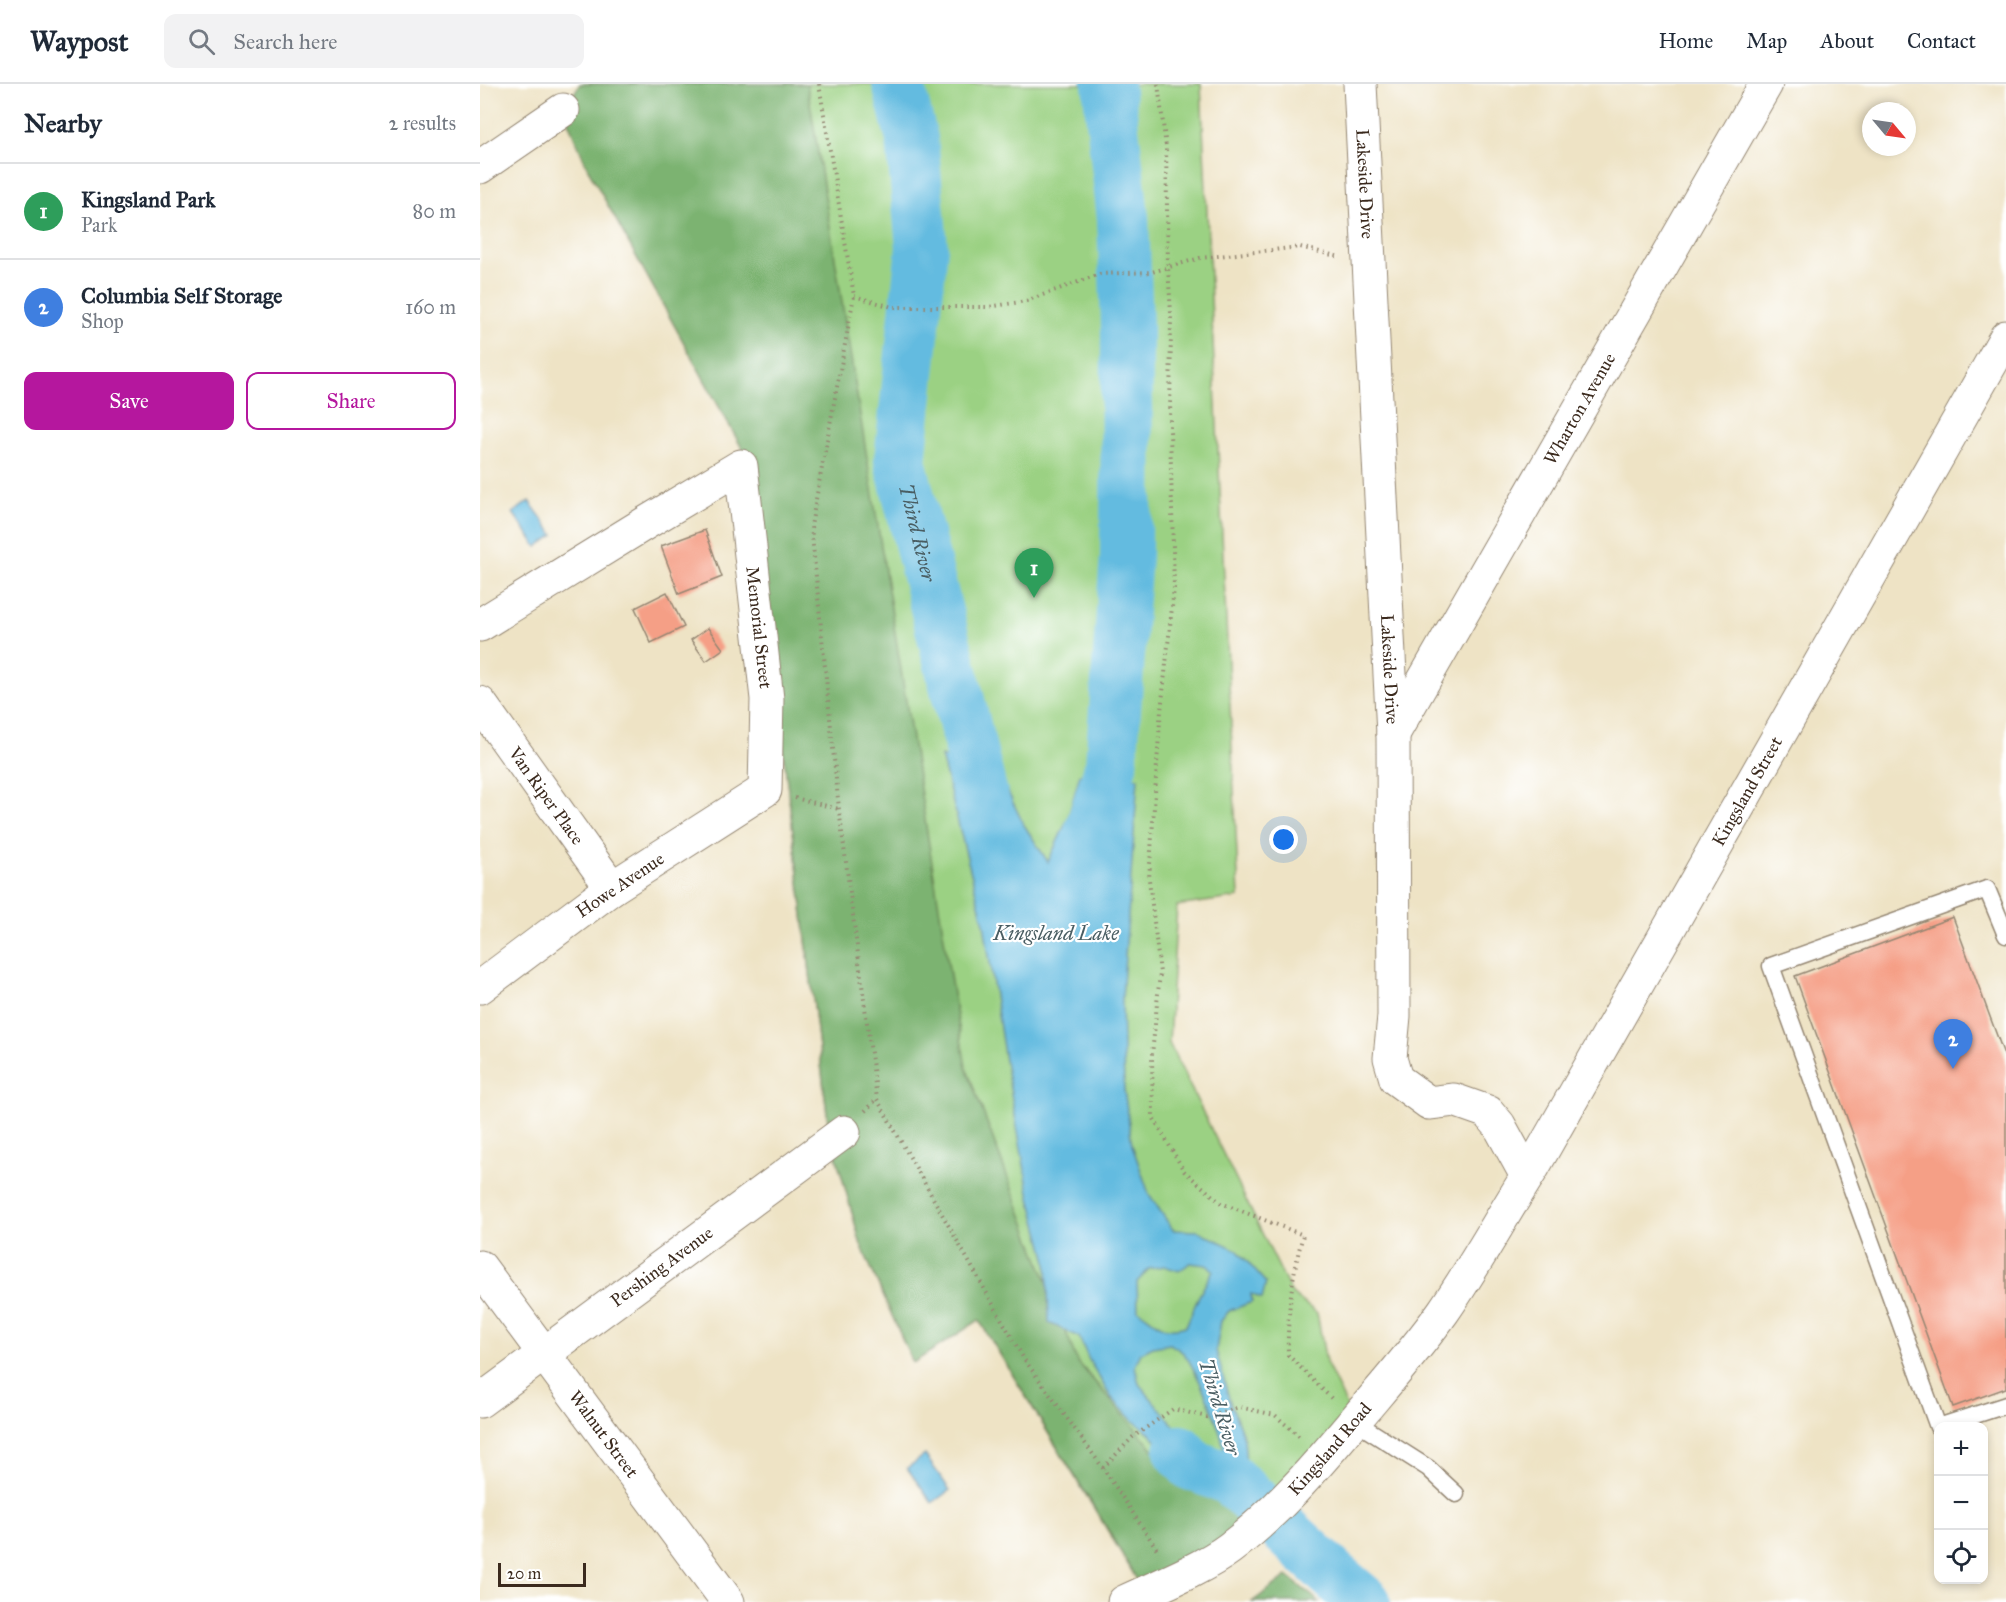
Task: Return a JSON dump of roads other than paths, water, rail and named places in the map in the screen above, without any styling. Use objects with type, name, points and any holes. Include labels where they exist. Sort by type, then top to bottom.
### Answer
[{"type":"street","name":"Wharton Avenue","points":[[1393,734],[1766,84]]},
{"type":"street","name":"Lakeside Drive","points":[[1365,92],[1369,265],[1393,734],[1394,1016],[1390,1058],[1396,1079],[1429,1103],[1454,1100],[1488,1112],[1499,1125],[1527,1176]]},
{"type":"street","points":[[480,167],[563,110]]},
{"type":"street","name":"Kingsland Street","points":[[1487,1246],[2006,337]]},
{"type":"street","name":"Memorial Street","points":[[480,625],[741,466],[767,699],[765,790]]},
{"type":"street","name":"Van Riper Place","points":[[480,703],[612,888]]},
{"type":"street","name":"Howe Avenue","points":[[480,987],[612,888],[765,790]]},
{"type":"street","name":"Pershing Avenue","points":[[480,1401],[844,1132]]},
{"type":"street","name":"Kingsland Road","points":[[1124,1602],[1228,1550],[1282,1502],[1324,1457],[1346,1412],[1442,1313],[1487,1246]]},
{"type":"street","name":"Walnut Street","points":[[480,1268],[728,1602]]},
{"type":"lane","points":[[1938,1422],[1771,966],[1987,889],[2006,935]]},
{"type":"lane","points":[[1955,1422],[2006,1405]]},
{"type":"lane","points":[[1346,1412],[1428,1468],[1456,1494]]},
{"type":"lane","points":[[1167,1601],[1209,1561]]},
{"type":"water","points":[[529,501],[554,535],[537,547],[513,513]]},
{"type":"water","name":"Kingsland Lake","points":[[941,756],[1002,780],[1024,825],[1048,862],[1068,818],[1080,774],[1138,778],[1122,999],[1124,1089],[1132,1145],[1149,1194],[1173,1230],[1198,1231],[1237,1250],[1266,1283],[1262,1299],[1251,1294],[1252,1302],[1229,1311],[1221,1321],[1216,1350],[1229,1399],[1244,1438],[1246,1463],[1252,1478],[1229,1498],[1212,1484],[1193,1481],[1173,1462],[1151,1434],[1132,1420],[1110,1396],[1089,1360],[1079,1337],[1049,1323],[1047,1261],[1030,1198],[1005,1061],[984,924]],"holes":[[[1190,1263],[1206,1265],[1213,1270],[1186,1326],[1178,1328],[1160,1326],[1138,1310],[1137,1282],[1149,1269],[1164,1266],[1179,1271]],[[1170,1344],[1185,1355],[1202,1387],[1222,1440],[1224,1450],[1219,1456],[1206,1457],[1193,1448],[1139,1384],[1135,1366],[1141,1353],[1153,1347]]]},
{"type":"water","points":[[925,1455],[950,1490],[932,1503],[907,1468]]},
{"type":"waterway","name":"Third River","points":[[898,84],[912,139],[922,247],[900,461],[993,839]]},
{"type":"waterway","name":"Third River","points":[[1086,845],[1111,765],[1126,556],[1127,326],[1123,218],[1108,84]]},
{"type":"waterway","name":"Third River","points":[[1180,1451],[1192,1465],[1230,1479],[1365,1602]]},
{"type":"place","name":"Kingsland Park","points":[[1034,598]]},
{"type":"place","name":"Columbia Self Storage","points":[[1953,1069]]}]
